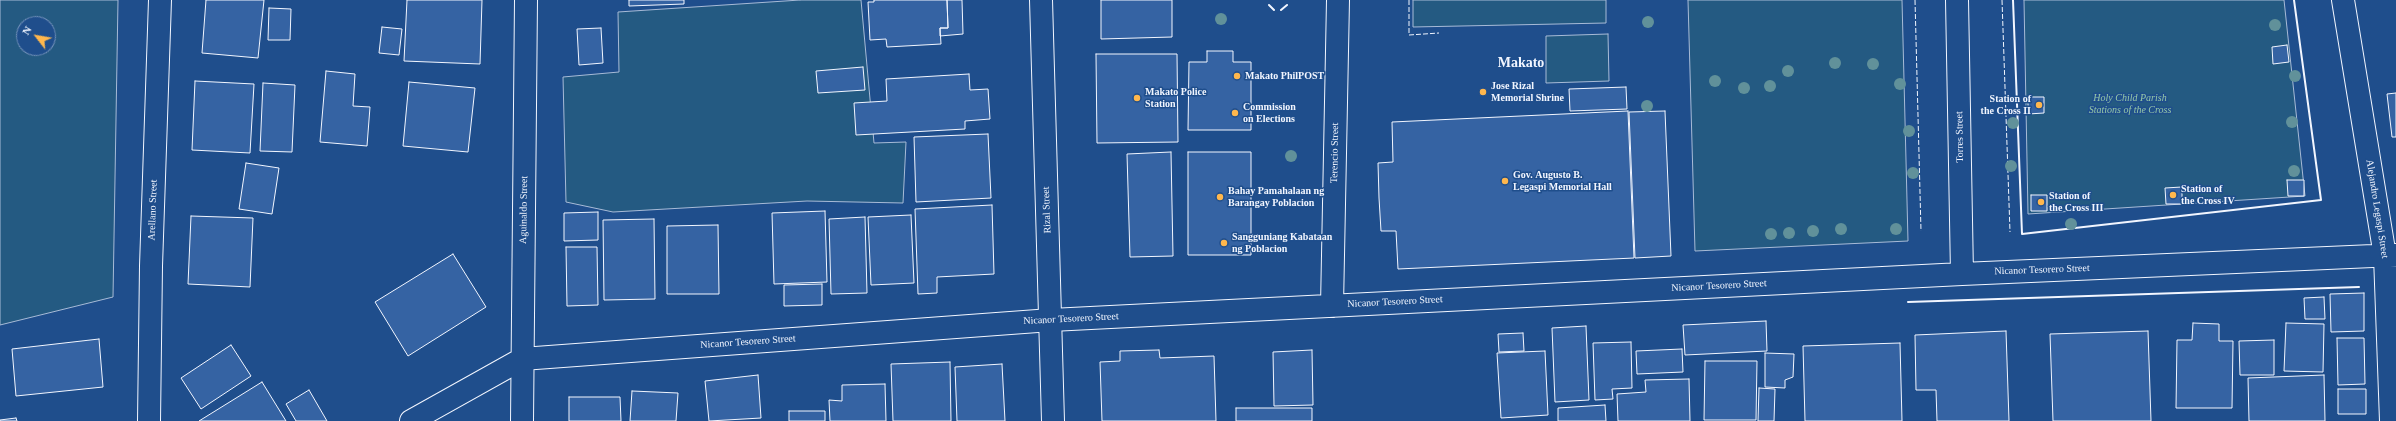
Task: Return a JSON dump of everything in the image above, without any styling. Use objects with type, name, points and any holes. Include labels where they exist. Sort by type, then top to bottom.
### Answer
[{"type":"street","name":"Arellano Street","points":[[149,421],[151,266],[160,0]]},
{"type":"street","name":"Aguinaldo Street","points":[[522,421],[526,0]]},
{"type":"street","name":"Rizal Street","points":[[1040,0],[1053,421]]},
{"type":"street","name":"Terencio Street","points":[[1332,306],[1338,0]]},
{"type":"street","name":"Torres Street","points":[[1957,0],[1962,274]]},
{"type":"street","name":"Alejandro Legaspi Street","points":[[2343,0],[2391,255],[2392,421]]},
{"type":"street","name":"Nicanor Tesorero Street","points":[[411,421],[522,359],[1051,320],[1962,274],[2391,255]]},
{"type":"green space","points":[[0,0],[118,0],[113,297],[0,325]]},
{"type":"green space","points":[[800,0],[861,0],[874,143],[906,142],[903,203],[807,201],[613,212],[566,202],[563,77],[619,72],[618,12]]},
{"type":"green space","points":[[1413,0],[1606,0],[1606,23],[1413,27]]},
{"type":"green space","points":[[1688,0],[1902,0],[1908,241],[1695,251]]},
{"type":"green space","name":"Holy Child Parish Stations of the Cross","points":[[2024,0],[2284,0],[2305,196],[2028,214]]},
{"type":"green space","points":[[1608,34],[1609,81],[1546,83],[1546,36]]},
{"type":"building","points":[[206,0],[264,0],[258,58],[202,53]]},
{"type":"building","points":[[407,0],[482,0],[480,64],[404,61]]},
{"type":"building","points":[[629,0],[684,0],[684,4],[629,6]]},
{"type":"building","points":[[874,0],[947,0],[948,28],[940,28],[941,44],[887,47],[886,39],[870,40],[868,2],[874,2]]},
{"type":"building","points":[[947,0],[962,0],[963,34],[940,36],[940,28],[948,28]]},
{"type":"building","points":[[1101,0],[1172,0],[1172,37],[1101,39]]},
{"type":"building","points":[[269,8],[291,9],[290,40],[268,40]]},
{"type":"building","points":[[382,27],[402,29],[399,55],[379,53]]},
{"type":"building","points":[[601,28],[603,63],[579,65],[577,29]]},
{"type":"building","points":[[2287,45],[2289,62],[2273,64],[2272,47]]},
{"type":"building","points":[[1207,51],[1233,51],[1233,62],[1251,62],[1251,130],[1188,130],[1189,62],[1207,62]]},
{"type":"building","name":"Makato Police Station","points":[[1096,54],[1177,54],[1178,142],[1097,143]]},
{"type":"building","points":[[863,67],[865,90],[818,93],[816,71]]},
{"type":"building","points":[[326,71],[355,74],[353,106],[370,107],[367,146],[320,142]]},
{"type":"building","points":[[969,74],[970,90],[988,89],[990,119],[965,121],[965,129],[856,135],[854,103],[887,101],[886,79]]},
{"type":"building","points":[[195,81],[254,84],[250,153],[192,150]]},
{"type":"building","points":[[409,82],[475,88],[468,152],[403,146]]},
{"type":"building","points":[[263,83],[295,85],[292,152],[260,151]]},
{"type":"building","points":[[1626,87],[1627,109],[1570,111],[1569,89]]},
{"type":"building","points":[[2396,93],[2396,137],[2392,137],[2387,94]]},
{"type":"building","points":[[2028,97],[2044,97],[2044,113],[2028,114]]},
{"type":"building","name":"Gov. Augusto B. Legaspi Memorial Hall","points":[[1628,111],[1634,258],[1398,269],[1396,231],[1381,231],[1379,198],[1378,163],[1393,162],[1392,122]]},
{"type":"building","points":[[1665,111],[1671,256],[1635,258],[1629,112]]},
{"type":"building","points":[[988,134],[991,198],[916,202],[914,137]]},
{"type":"building","points":[[1171,152],[1173,256],[1130,257],[1127,154]]},
{"type":"building","name":"Bahay Pamahalaan ng Barangay Poblacion","points":[[1188,152],[1251,152],[1251,255],[1188,255]]},
{"type":"building","points":[[246,163],[279,168],[272,214],[239,209]]},
{"type":"building","points":[[2287,180],[2304,180],[2304,196],[2288,196]]},
{"type":"building","points":[[2182,187],[2182,204],[2166,204],[2165,188]]},
{"type":"building","points":[[2031,195],[2047,195],[2047,211],[2031,211]]},
{"type":"building","points":[[992,205],[994,274],[937,277],[937,293],[918,294],[915,209]]},
{"type":"building","points":[[825,211],[827,282],[774,284],[772,213]]},
{"type":"building","points":[[598,212],[598,240],[564,241],[564,213]]},
{"type":"building","points":[[911,215],[914,283],[871,285],[868,217]]},
{"type":"building","points":[[191,216],[253,218],[250,287],[188,284]]},
{"type":"building","points":[[865,217],[867,293],[831,294],[829,219]]},
{"type":"building","points":[[654,219],[655,299],[604,300],[603,220]]},
{"type":"building","points":[[718,225],[719,294],[667,294],[667,226]]},
{"type":"building","points":[[566,247],[597,247],[598,305],[567,306]]},
{"type":"building","points":[[453,254],[486,307],[408,356],[375,302]]},
{"type":"building","points":[[822,284],[822,305],[784,306],[784,285]]},
{"type":"building","points":[[2364,293],[2364,331],[2331,332],[2330,294]]},
{"type":"building","points":[[2324,297],[2325,319],[2305,319],[2304,298]]},
{"type":"building","points":[[1766,321],[1767,351],[1685,355],[1683,325]]},
{"type":"building","points":[[2193,323],[2219,324],[2219,341],[2233,341],[2232,408],[2176,408],[2177,340],[2192,340]]},
{"type":"building","points":[[2286,323],[2324,324],[2323,372],[2284,371]]},
{"type":"building","points":[[1586,326],[1589,400],[1555,402],[1552,328]]},
{"type":"building","points":[[2006,331],[2009,421],[1937,421],[1936,390],[1916,390],[1915,335]]},
{"type":"building","points":[[2148,331],[2151,421],[2053,421],[2050,334]]},
{"type":"building","points":[[1523,333],[1524,351],[1499,352],[1498,334]]},
{"type":"building","points":[[2337,338],[2364,338],[2365,384],[2338,385]]},
{"type":"building","points":[[99,339],[103,387],[16,396],[12,349]]},
{"type":"building","points":[[2274,340],[2274,375],[2240,375],[2239,341]]},
{"type":"building","points":[[1631,342],[1632,388],[1612,389],[1613,399],[1595,400],[1593,343]]},
{"type":"building","points":[[1900,343],[1902,421],[1805,421],[1803,346]]},
{"type":"building","points":[[231,345],[251,376],[201,409],[181,378]]},
{"type":"building","points":[[1682,349],[1683,372],[1637,374],[1636,351]]},
{"type":"building","points":[[1159,350],[1160,358],[1214,356],[1216,421],[1102,421],[1100,362],[1120,361],[1120,351]]},
{"type":"building","points":[[1312,350],[1313,405],[1274,406],[1273,352]]},
{"type":"building","points":[[1545,351],[1548,415],[1501,418],[1497,353]]},
{"type":"building","points":[[1765,353],[1794,354],[1793,377],[1785,380],[1785,388],[1765,387]]},
{"type":"building","points":[[1705,361],[1757,361],[1756,420],[1704,420]]},
{"type":"building","points":[[950,362],[951,421],[893,421],[891,364]]},
{"type":"building","points":[[1002,364],[1005,421],[957,421],[955,367]]},
{"type":"building","points":[[758,375],[761,418],[709,421],[705,381]]},
{"type":"building","points":[[2324,375],[2325,421],[2249,421],[2248,378]]},
{"type":"building","points":[[1689,379],[1690,421],[1618,421],[1617,394],[1646,392],[1645,380]]},
{"type":"building","points":[[262,382],[286,421],[199,421]]},
{"type":"building","points":[[885,384],[886,421],[830,421],[829,400],[842,401],[842,385]]},
{"type":"building","points":[[1759,388],[1775,389],[1774,421],[1758,421]]},
{"type":"building","points":[[2338,389],[2366,389],[2366,414],[2338,414]]},
{"type":"building","points":[[309,390],[327,421],[296,421],[286,404]]},
{"type":"building","points":[[632,391],[678,393],[676,421],[630,421]]},
{"type":"building","points":[[569,397],[620,397],[621,421],[569,421]]},
{"type":"building","points":[[1605,405],[1606,421],[1558,421],[1558,408]]},
{"type":"building","points":[[1236,408],[1312,408],[1312,421],[1236,421]]},
{"type":"building","points":[[789,411],[825,411],[825,421],[789,421]]},
{"type":"building","points":[[16,418],[17,421],[0,421],[0,420]]},
{"type":"fence","points":[[1409,0],[1409,35],[1439,33]]},
{"type":"fence","points":[[1915,0],[1921,231]]},
{"type":"fence","points":[[2002,0],[2010,232]]},
{"type":"wall","points":[[2013,0],[2022,234],[2321,200],[2294,0]]},
{"type":"wall","points":[[1269,5],[1274,10]]},
{"type":"wall","points":[[1281,10],[1287,5]]},
{"type":"wall","points":[[1908,302],[2359,287]]},
{"type":"place","name":"Makato PhilPOST","points":[[1237,76]]},
{"type":"place","name":"Jose Rizal Memorial Shrine","points":[[1483,92]]},
{"type":"place","name":"Makato Police Station","points":[[1137,98]]},
{"type":"place","name":"Station of the Cross II","points":[[2039,105]]},
{"type":"place","name":"Commission on Elections","points":[[1235,113]]},
{"type":"place","name":"Gov. Augusto B. Legaspi Memorial Hall","points":[[1505,181]]},
{"type":"place","name":"Station of the Cross IV","points":[[2173,195]]},
{"type":"place","name":"Bahay Pamahalaan ng Barangay Poblacion","points":[[1220,197]]},
{"type":"place","name":"Station of the Cross III","points":[[2041,202]]},
{"type":"place","name":"Sangguniang Kabataan ng Poblacion","points":[[1224,243]]},
{"type":"district","name":"Makato","points":[[1521,63]]}]
